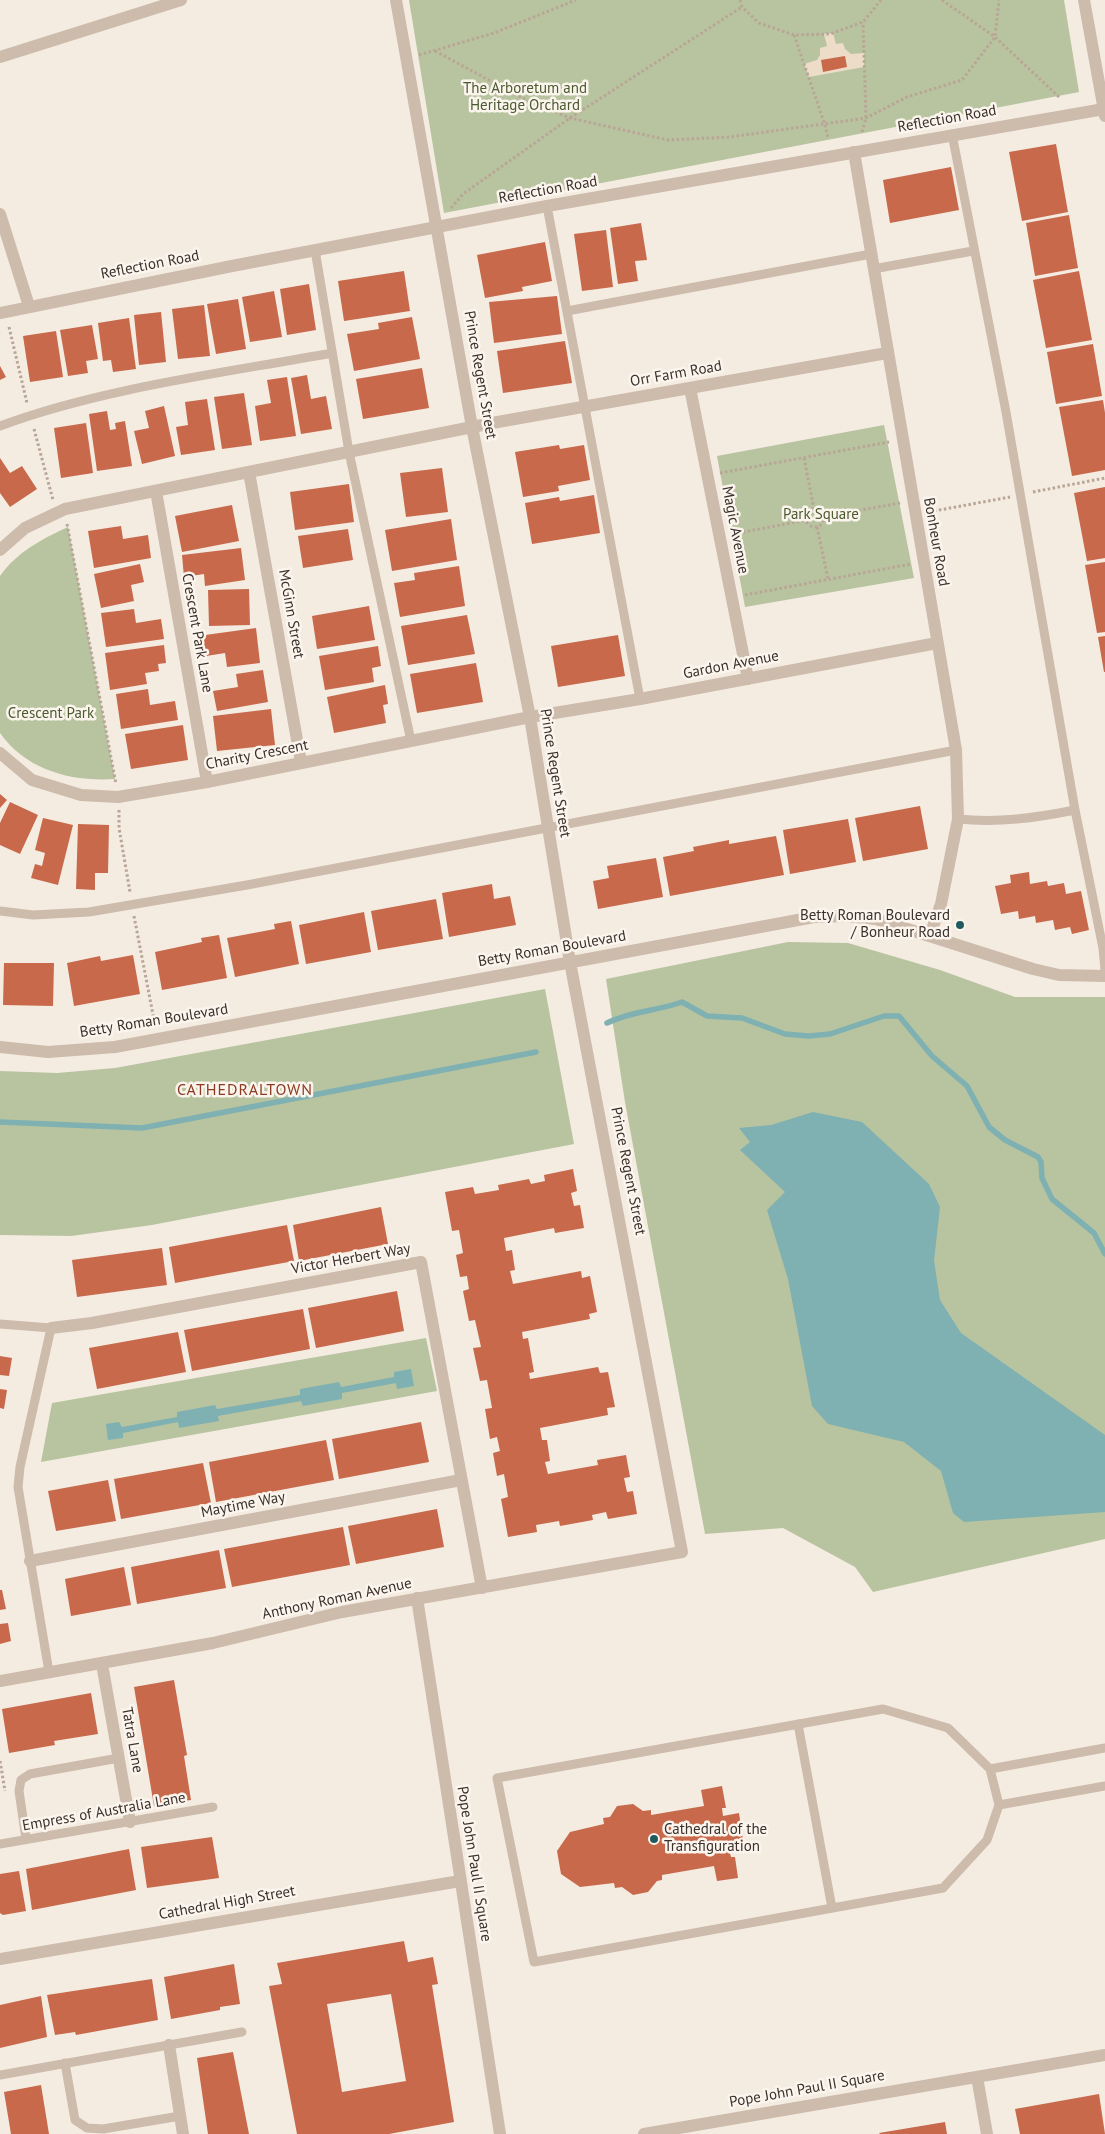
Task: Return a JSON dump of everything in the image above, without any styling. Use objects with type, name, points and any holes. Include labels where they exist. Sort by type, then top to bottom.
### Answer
[{"type":"street","points":[[0,57],[181,0]]},
{"type":"street","name":"Prince Regent Street","points":[[396,0],[472,427],[530,717],[570,962],[682,1552]]},
{"type":"street","points":[[1084,0],[1104,111]]},
{"type":"street","name":"Reflection Road","points":[[0,313],[547,206],[952,134],[1104,111]]},
{"type":"street","name":"Bonheur Road","points":[[854,152],[912,501],[956,750],[958,819],[941,904],[930,935]]},
{"type":"street","points":[[0,214],[29,306]]},
{"type":"street","name":"Orr Farm Road","points":[[472,427],[887,353]]},
{"type":"street","name":"Magic Avenue","points":[[690,388],[748,678]]},
{"type":"street","points":[[0,550],[25,528],[65,509],[472,427]]},
{"type":"street","name":"McGinn Street","points":[[249,472],[301,762]]},
{"type":"street","name":"Crescent Park Lane","points":[[156,491],[207,782]]},
{"type":"street","name":"Gardon Avenue","points":[[530,717],[640,700],[937,643]]},
{"type":"street","name":"Charity Crescent","points":[[0,753],[32,780],[81,795],[118,797],[207,782],[530,717]]},
{"type":"street","name":"Betty Roman Boulevard","points":[[0,1047],[48,1052],[84,1050],[814,917],[846,916],[876,919],[1033,968],[1059,974],[1105,976]]},
{"type":"street","name":"Victor Herbert Way","points":[[50,1328],[92,1323],[421,1262],[482,1588]]},
{"type":"street","name":"Maytime Way","points":[[30,1561],[461,1480]]},
{"type":"street","name":"Anthony Roman Avenue","points":[[0,1681],[213,1643],[342,1612],[682,1552]]},
{"type":"street","name":"Pope John Paul II Square","points":[[417,1598],[500,2134]]},
{"type":"street","name":"Tatra Lane","points":[[102,1664],[130,1822]]},
{"type":"street","name":"Cathedral High Street","points":[[0,1959],[460,1881]]},
{"type":"street","points":[[169,2045],[183,2134]]},
{"type":"street","name":"Pope John Paul II Square","points":[[644,2134],[1105,2055]]},
{"type":"street","points":[[977,2077],[986,2134]]},
{"type":"lane","points":[[952,134],[973,251],[1008,422],[1075,810],[1103,948],[1105,970]]},
{"type":"lane","points":[[547,206],[640,700]]},
{"type":"lane","points":[[315,250],[349,452],[411,741]]},
{"type":"lane","points":[[873,269],[973,251]]},
{"type":"lane","points":[[567,311],[871,254]]},
{"type":"lane","points":[[0,426],[30,415],[140,388],[332,354]]},
{"type":"lane","points":[[0,911],[33,915],[89,912],[547,828],[956,750]]},
{"type":"lane","points":[[958,819],[988,822],[1027,819],[1075,810]]},
{"type":"lane","points":[[0,1324],[50,1328],[20,1467],[18,1487],[49,1672]]},
{"type":"lane","points":[[883,1709],[948,1728],[990,1769],[999,1805],[987,1840],[943,1888],[534,1962],[497,1778],[883,1709]]},
{"type":"lane","points":[[798,1724],[832,1908]]},
{"type":"lane","points":[[990,1769],[1105,1748]]},
{"type":"lane","points":[[26,1839],[18,1792],[21,1780],[30,1774],[119,1758]]},
{"type":"lane","points":[[999,1805],[1105,1786]]},
{"type":"lane","name":"Empress of Australia Lane","points":[[0,1844],[213,1807]]},
{"type":"lane","points":[[0,2074],[242,2032]]},
{"type":"lane","points":[[65,2063],[75,2120],[87,2128],[103,2129],[180,2116]]},
{"type":"path","points":[[406,59],[494,33],[576,0]]},
{"type":"path","points":[[740,0],[742,7],[759,23],[794,35],[830,34],[863,22],[882,0]]},
{"type":"path","points":[[942,0],[994,36],[1059,97]]},
{"type":"path","points":[[435,51],[526,100],[570,118],[668,140],[730,137],[866,118],[907,97],[962,80],[994,36],[999,0]]},
{"type":"path","points":[[437,227],[444,213],[454,206],[463,194],[570,118],[742,7]]},
{"type":"path","points":[[862,132],[866,118],[863,22]]},
{"type":"path","points":[[794,35],[826,125],[828,138]]},
{"type":"path","points":[[708,475],[902,439]]},
{"type":"path","points":[[804,458],[814,509]]},
{"type":"path","points":[[824,517],[912,501]]},
{"type":"path","points":[[65,509],[118,797],[119,828],[132,904],[158,1038]]},
{"type":"path","points":[[814,509],[821,511],[824,517],[822,524],[817,527],[810,526],[807,520],[807,515],[814,509]]},
{"type":"path","points":[[720,536],[807,520]]},
{"type":"path","points":[[817,527],[828,579]]},
{"type":"path","points":[[732,598],[923,562]]},
{"type":"green space","name":"The Arboretum and Heritage Orchard","points":[[409,0],[1064,0],[1079,92],[444,213]]},
{"type":"green space","name":"Park Square","points":[[884,425],[914,578],[745,607],[717,456]]},
{"type":"green space","name":"Crescent Park","points":[[68,527],[115,779],[66,776],[36,765],[11,746],[0,733],[0,576],[22,553],[40,541]]},
{"type":"green space","points":[[788,942],[848,943],[940,970],[1015,997],[1105,997],[1105,1539],[873,1592],[855,1567],[783,1528],[705,1534],[625,1102],[606,979]]},
{"type":"green space","points":[[545,989],[574,1144],[152,1225],[71,1236],[0,1235],[0,1071],[57,1073],[115,1068]]},
{"type":"green space","points":[[426,1338],[437,1391],[41,1462],[52,1403]]},
{"type":"shaded area","points":[[833,33],[836,44],[843,43],[845,49],[851,54],[864,53],[864,67],[809,77],[804,64],[817,60],[820,55],[820,48],[827,46],[824,34]]},
{"type":"water","points":[[813,1112],[862,1122],[929,1184],[940,1207],[934,1261],[940,1300],[961,1333],[1105,1435],[1105,1512],[964,1522],[953,1513],[941,1471],[904,1442],[828,1424],[812,1406],[788,1279],[767,1210],[785,1192],[740,1150],[750,1142],[739,1128],[771,1125]]},
{"type":"water","points":[[411,1369],[414,1386],[397,1389],[396,1383],[342,1393],[342,1399],[303,1406],[301,1401],[218,1416],[219,1421],[179,1428],[178,1422],[123,1433],[123,1438],[108,1440],[106,1424],[119,1422],[122,1427],[177,1417],[177,1412],[215,1405],[217,1409],[300,1395],[300,1389],[339,1382],[341,1387],[394,1377],[394,1372]]},
{"type":"building","points":[[845,56],[847,67],[823,72],[821,60]]},
{"type":"building","points":[[1056,144],[1068,212],[1022,221],[1009,152]]},
{"type":"building","points":[[951,167],[959,210],[890,223],[883,180]]},
{"type":"building","points":[[1069,215],[1078,268],[1035,276],[1026,223]]},
{"type":"building","points":[[641,223],[647,260],[635,261],[638,281],[618,284],[610,228]]},
{"type":"building","points":[[606,230],[613,287],[582,291],[574,234]]},
{"type":"building","points":[[545,242],[552,281],[522,287],[523,291],[485,298],[477,255]]},
{"type":"building","points":[[404,271],[410,311],[344,321],[338,281]]},
{"type":"building","points":[[1079,271],[1092,340],[1046,348],[1033,280]]},
{"type":"building","points":[[309,284],[316,330],[287,335],[280,289]]},
{"type":"building","points":[[274,291],[282,337],[250,342],[242,297]]},
{"type":"building","points":[[557,296],[562,334],[494,343],[489,302]]},
{"type":"building","points":[[238,299],[246,349],[216,354],[207,304]]},
{"type":"building","points":[[204,305],[210,356],[178,359],[172,309]]},
{"type":"building","points":[[161,312],[166,362],[139,365],[134,315]]},
{"type":"building","points":[[412,317],[420,359],[354,371],[347,334],[379,329],[378,323]]},
{"type":"building","points":[[129,318],[136,369],[113,372],[111,360],[103,361],[98,323]]},
{"type":"building","points":[[92,325],[98,359],[86,361],[88,373],[68,376],[60,330]]},
{"type":"building","points":[[56,331],[63,377],[30,382],[23,336]]},
{"type":"building","points":[[565,341],[572,383],[503,393],[497,351]]},
{"type":"building","points":[[1093,344],[1102,396],[1056,404],[1047,352]]},
{"type":"building","points":[[0,366],[6,377],[0,380]]},
{"type":"building","points":[[422,368],[429,408],[363,419],[356,379]]},
{"type":"building","points":[[307,375],[311,399],[326,396],[332,429],[301,434],[291,378]]},
{"type":"building","points":[[287,377],[296,436],[260,441],[255,406],[271,403],[267,380]]},
{"type":"building","points":[[244,393],[252,445],[222,449],[214,397]]},
{"type":"building","points":[[207,399],[215,450],[181,455],[176,427],[188,425],[185,402]]},
{"type":"building","points":[[1103,400],[1105,413],[1105,470],[1072,476],[1059,407]]},
{"type":"building","points":[[164,406],[175,456],[142,464],[134,431],[149,428],[145,411]]},
{"type":"building","points":[[107,411],[110,430],[116,429],[115,423],[125,421],[132,466],[97,471],[89,414]]},
{"type":"building","points":[[86,423],[93,473],[61,478],[54,428]]},
{"type":"building","points":[[559,445],[560,449],[584,445],[590,480],[558,486],[559,491],[523,497],[515,452]]},
{"type":"building","points":[[0,458],[10,473],[22,466],[37,489],[10,507],[0,493]]},
{"type":"building","points":[[442,468],[448,512],[406,517],[400,473]]},
{"type":"building","points":[[349,484],[354,522],[295,530],[290,492]]},
{"type":"building","points":[[1105,487],[1105,558],[1087,561],[1074,493]]},
{"type":"building","points":[[594,495],[600,533],[532,544],[525,503],[559,497],[560,501]]},
{"type":"building","points":[[232,505],[239,541],[182,552],[175,516]]},
{"type":"building","points":[[451,519],[457,560],[392,571],[385,530]]},
{"type":"building","points":[[121,526],[123,539],[148,535],[151,558],[94,568],[88,531]]},
{"type":"building","points":[[348,529],[353,560],[303,568],[298,536]]},
{"type":"building","points":[[241,548],[245,580],[205,586],[204,574],[184,577],[182,555]]},
{"type":"building","points":[[1105,562],[1105,632],[1097,633],[1085,565]]},
{"type":"building","points":[[140,564],[144,582],[131,585],[134,601],[101,608],[94,574]]},
{"type":"building","points":[[459,566],[465,606],[400,617],[394,583],[415,580],[414,573]]},
{"type":"building","points":[[249,589],[250,625],[209,626],[208,590]]},
{"type":"building","points":[[369,606],[375,640],[317,649],[312,616]]},
{"type":"building","points":[[134,609],[136,623],[161,619],[164,639],[106,647],[101,613]]},
{"type":"building","points":[[467,615],[475,654],[408,665],[401,626]]},
{"type":"building","points":[[256,628],[260,663],[227,667],[225,653],[200,657],[198,636]]},
{"type":"building","points":[[618,635],[625,676],[558,687],[551,646]]},
{"type":"building","points":[[1105,636],[1105,672],[1104,672],[1098,637]]},
{"type":"building","points":[[164,645],[166,663],[158,664],[159,671],[145,673],[147,684],[110,690],[105,653]]},
{"type":"building","points":[[378,646],[381,666],[372,668],[374,682],[325,690],[319,656]]},
{"type":"building","points":[[476,663],[483,702],[417,713],[410,674]]},
{"type":"building","points":[[263,670],[268,702],[217,711],[213,691],[238,687],[236,674]]},
{"type":"building","points":[[385,685],[388,704],[383,705],[386,723],[334,733],[327,697]]},
{"type":"building","points":[[148,689],[150,705],[175,701],[178,720],[121,729],[116,694]]},
{"type":"building","points":[[271,709],[275,745],[217,751],[213,716]]},
{"type":"building","points":[[183,725],[188,760],[131,769],[125,734]]},
{"type":"building","points":[[0,794],[7,800],[0,808]]},
{"type":"building","points":[[10,802],[38,815],[20,854],[0,845],[0,823]]},
{"type":"building","points":[[920,806],[928,849],[863,861],[855,818]]},
{"type":"building","points":[[43,818],[73,825],[58,885],[31,878],[35,864],[42,866],[45,853],[35,850]]},
{"type":"building","points":[[848,819],[856,862],[790,874],[783,830]]},
{"type":"building","points":[[78,824],[109,825],[108,873],[95,873],[95,890],[76,889]]},
{"type":"building","points":[[776,836],[784,875],[670,896],[663,857],[694,851],[693,847],[729,840],[729,844]]},
{"type":"building","points":[[656,858],[663,897],[598,909],[593,881],[609,878],[607,866]]},
{"type":"building","points":[[1029,872],[1030,884],[1047,881],[1048,886],[1064,883],[1066,894],[1081,891],[1089,930],[1072,934],[1070,927],[1055,930],[1053,920],[1036,923],[1035,916],[1019,919],[1018,911],[1001,914],[995,886],[1011,883],[1010,875]]},
{"type":"building","points":[[492,884],[494,899],[510,896],[516,925],[449,937],[442,893]]},
{"type":"building","points":[[436,899],[443,939],[378,950],[371,911]]},
{"type":"building","points":[[364,912],[371,952],[306,964],[299,925]]},
{"type":"building","points":[[291,921],[299,964],[235,977],[227,938],[275,929],[274,924]]},
{"type":"building","points":[[219,935],[227,978],[162,990],[155,952],[202,942],[201,938]]},
{"type":"building","points":[[133,955],[140,994],[74,1006],[67,963],[100,956],[101,961]]},
{"type":"building","points":[[4,963],[54,963],[53,1006],[3,1005]]},
{"type":"building","points":[[573,1169],[577,1191],[571,1193],[574,1206],[580,1205],[584,1228],[555,1233],[554,1228],[504,1238],[506,1251],[512,1250],[515,1270],[510,1271],[513,1284],[581,1271],[582,1278],[590,1276],[597,1312],[589,1314],[590,1319],[522,1332],[523,1339],[528,1338],[534,1372],[529,1373],[530,1379],[598,1367],[600,1373],[608,1372],[615,1407],[607,1408],[608,1415],[540,1428],[542,1440],[547,1440],[550,1461],[545,1462],[548,1474],[598,1465],[597,1460],[626,1455],[630,1477],[624,1478],[627,1492],[633,1491],[637,1514],[608,1519],[606,1512],[592,1515],[593,1520],[560,1526],[559,1521],[536,1525],[537,1532],[508,1537],[501,1499],[508,1497],[504,1474],[497,1476],[493,1453],[500,1451],[497,1437],[490,1439],[485,1409],[492,1408],[487,1380],[480,1381],[473,1348],[481,1347],[475,1320],[469,1321],[463,1291],[469,1289],[467,1276],[460,1277],[456,1255],[463,1253],[459,1230],[452,1231],[445,1192],[473,1187],[475,1194],[499,1190],[498,1185],[529,1179],[531,1184],[545,1181],[544,1175]]},
{"type":"building","points":[[381,1207],[388,1244],[299,1261],[293,1225]]},
{"type":"building","points":[[287,1225],[294,1261],[175,1283],[169,1247]]},
{"type":"building","points":[[162,1248],[167,1285],[77,1297],[72,1260]]},
{"type":"building","points":[[397,1291],[404,1331],[316,1348],[308,1308]]},
{"type":"building","points":[[303,1309],[310,1349],[192,1371],[184,1330]]},
{"type":"building","points":[[178,1332],[186,1372],[97,1389],[89,1348]]},
{"type":"building","points":[[0,1356],[12,1358],[9,1376],[0,1375]]},
{"type":"building","points":[[0,1389],[7,1390],[4,1409],[0,1408]]},
{"type":"building","points":[[421,1422],[429,1462],[339,1479],[332,1439]]},
{"type":"building","points":[[326,1440],[334,1480],[216,1502],[209,1462]]},
{"type":"building","points":[[203,1463],[211,1503],[121,1519],[114,1479]]},
{"type":"building","points":[[108,1480],[116,1521],[56,1531],[48,1491]]},
{"type":"building","points":[[437,1509],[444,1547],[356,1564],[348,1526]]},
{"type":"building","points":[[343,1527],[350,1565],[232,1587],[224,1549]]},
{"type":"building","points":[[219,1550],[226,1588],[137,1604],[131,1567]]},
{"type":"building","points":[[124,1567],[131,1605],[71,1616],[65,1579]]},
{"type":"building","points":[[0,1590],[2,1590],[6,1609],[0,1610]]},
{"type":"building","points":[[8,1623],[11,1641],[0,1644],[0,1624]]},
{"type":"building","points":[[174,1680],[187,1755],[184,1756],[191,1800],[154,1806],[134,1687]]},
{"type":"building","points":[[91,1693],[98,1734],[54,1741],[55,1745],[9,1753],[2,1709]]},
{"type":"building","name":"Cathedral of the Transfiguration","points":[[722,1786],[726,1808],[722,1808],[723,1816],[739,1813],[744,1847],[729,1850],[731,1857],[735,1857],[738,1878],[717,1881],[714,1866],[662,1875],[662,1880],[657,1881],[648,1892],[633,1895],[622,1887],[615,1888],[614,1883],[580,1887],[561,1874],[557,1851],[570,1832],[604,1824],[603,1818],[610,1817],[617,1806],[633,1804],[643,1811],[651,1810],[651,1815],[704,1806],[701,1790]]},
{"type":"building","points":[[212,1837],[219,1878],[147,1888],[141,1847]]},
{"type":"building","points":[[129,1849],[136,1890],[32,1910],[26,1869]]},
{"type":"building","points":[[19,1871],[26,1911],[3,1915],[0,1913],[0,1874]]},
{"type":"building","points":[[404,1941],[408,1962],[433,1957],[438,1984],[432,1985],[454,2122],[389,2134],[297,2134],[269,1986],[282,1984],[277,1963]],"holes":[[[391,1994],[406,2081],[342,2092],[327,2004]]]},
{"type":"building","points":[[234,1964],[240,2004],[220,2007],[220,2010],[171,2019],[164,1977]]},
{"type":"building","points":[[152,1979],[158,2020],[76,2035],[75,2032],[55,2035],[47,1995]]},
{"type":"building","points":[[41,1996],[47,2037],[0,2048],[0,2005]]},
{"type":"building","points":[[233,2052],[249,2134],[208,2134],[197,2058]]},
{"type":"building","points":[[41,2085],[49,2134],[11,2134],[4,2092]]},
{"type":"building","points":[[1099,2094],[1105,2134],[1020,2134],[1015,2109]]},
{"type":"building","points":[[945,2122],[947,2134],[879,2133]]},
{"type":"waterway","points":[[607,1023],[625,1016],[682,1002],[707,1016],[742,1018],[785,1034],[809,1036],[830,1034],[884,1016],[899,1016],[932,1056],[967,1086],[989,1127],[1005,1140],[1038,1157],[1041,1162],[1042,1178],[1052,1199],[1094,1233],[1105,1254]]},
{"type":"waterway","points":[[0,1122],[142,1128],[536,1052]]},
{"type":"place","name":"Betty Roman Boulevard / Bonheur Road","points":[[960,925]]},
{"type":"place","name":"Cathedral of the Transfiguration","points":[[654,1839]]},
{"type":"district","name":"CATHEDRALTOWN","points":[[245,1090]]}]
